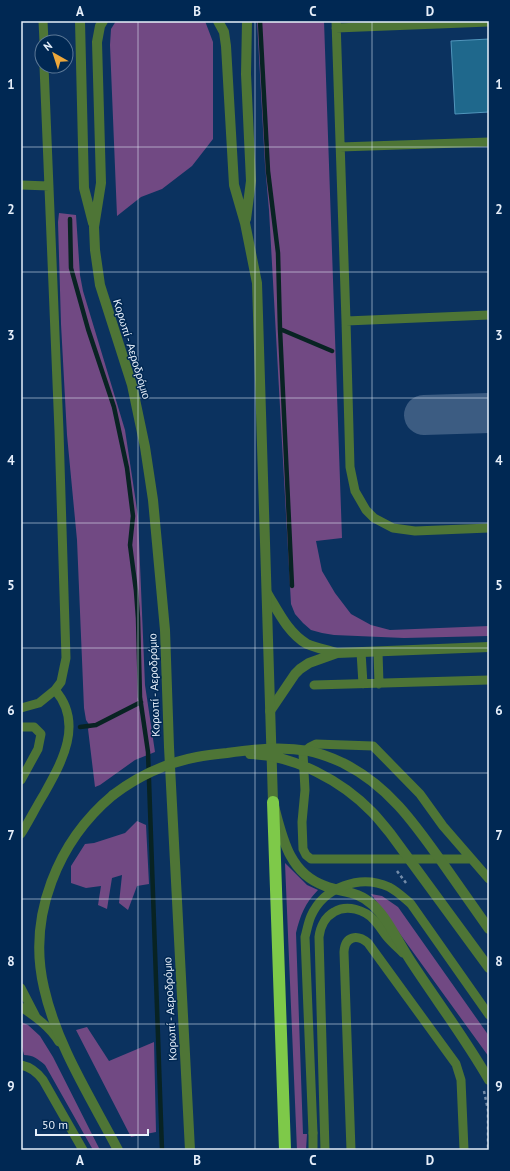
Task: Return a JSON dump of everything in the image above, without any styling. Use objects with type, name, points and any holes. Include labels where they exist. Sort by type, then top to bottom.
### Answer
[{"type":"highway","points":[[273,802],[285,1150]]},
{"type":"street","points":[[80,21],[84,188],[94,227]]},
{"type":"street","points":[[94,227],[101,183],[97,42],[103,21]]},
{"type":"street","points":[[218,21],[224,32],[226,46],[234,185],[245,223],[257,283],[273,802],[284,844],[296,865],[303,872],[325,886],[346,890],[361,896],[372,904],[384,918],[485,1070],[489,1080]]},
{"type":"street","points":[[245,223],[251,181],[246,74],[247,21]]},
{"type":"street","name":"Κορωπί - Αεροδρόμιο","points":[[94,227],[95,250],[100,285],[132,385],[145,447],[153,500],[165,630],[169,747],[190,1150]]},
{"type":"street","points":[[267,593],[289,628],[298,637],[308,644],[337,653]]},
{"type":"street","points":[[270,711],[300,669],[309,663],[337,653],[489,647]]},
{"type":"street","points":[[118,1150],[70,1060],[56,1027],[44,989],[39,949],[41,922],[46,896],[55,870],[68,846],[84,824],[102,804],[124,787],[147,773],[172,763],[199,756],[258,749],[284,748],[310,751],[330,757],[358,772],[389,795],[420,830],[489,929]]},
{"type":"street","points":[[226,753],[253,754],[280,759],[305,767],[330,779],[352,794],[372,812],[390,833],[489,968]]},
{"type":"lane","points":[[43,21],[44,34]]},
{"type":"lane","points":[[489,22],[336,24],[350,467],[355,491],[360,502],[374,518],[393,528],[415,531],[489,528]]},
{"type":"lane","points":[[21,708],[39,702],[55,690],[61,682],[66,658],[60,447],[44,74]]},
{"type":"lane","points":[[340,147],[489,142]]},
{"type":"lane","points":[[21,185],[49,186]]},
{"type":"lane","points":[[346,321],[489,316]]},
{"type":"lane","points":[[361,652],[362,684]]},
{"type":"lane","points":[[378,652],[379,684]]},
{"type":"lane","points":[[314,685],[489,680]]},
{"type":"lane","points":[[21,834],[65,755],[68,740],[69,720],[66,705],[55,690]]},
{"type":"lane","points":[[21,727],[34,727],[41,734],[38,749],[21,780]]},
{"type":"lane","points":[[470,859],[311,858],[306,855],[303,849],[302,822],[305,790],[303,753],[316,744],[373,746],[420,794],[443,826],[470,859],[489,879]]},
{"type":"lane","points":[[313,1150],[305,937],[307,926],[315,909],[320,901],[334,890],[352,883],[366,882],[390,887],[400,894],[410,904],[489,1015]]},
{"type":"lane","points":[[325,1150],[319,937],[320,928],[335,911],[348,908],[361,911],[369,915],[387,937],[410,959]]},
{"type":"lane","points":[[351,1150],[344,952],[346,942],[357,937],[362,938],[368,943],[456,1064],[461,1080],[464,1150]]},
{"type":"lane","points":[[21,988],[37,1017]]},
{"type":"lane","points":[[21,1007],[37,1017],[55,1034],[70,1060]]},
{"type":"lane","points":[[21,1065],[37,1072],[43,1080],[83,1150]]},
{"type":"shaded area","points":[[116,21],[205,21],[213,42],[213,139],[192,166],[162,189],[141,197],[117,216],[110,45],[111,29]]},
{"type":"shaded area","points":[[257,21],[324,21],[342,538],[316,541],[322,571],[335,593],[351,614],[371,625],[390,630],[489,626],[489,636],[404,638],[334,635],[311,630],[295,614],[291,604]]},
{"type":"shaded area","points":[[59,213],[76,215],[80,275],[83,291],[125,430],[138,516],[145,685],[155,752],[135,760],[95,787],[88,729],[90,726],[86,720],[84,708],[77,540],[67,435],[61,324]]},
{"type":"shaded area","points":[[137,821],[146,825],[149,884],[137,886],[128,910],[119,903],[122,875],[112,878],[107,909],[98,905],[101,886],[86,888],[71,883],[71,866],[85,844],[94,843],[125,833]]},
{"type":"shaded area","points":[[285,863],[307,885],[318,890],[304,910],[296,933],[303,1134],[307,1134],[306,1150],[297,1150]]},
{"type":"shaded area","points":[[371,894],[382,896],[398,907],[489,1036],[489,1057]]},
{"type":"shaded area","points":[[21,1022],[28,1025],[40,1036],[53,1057],[100,1150],[93,1150],[45,1065],[35,1058],[24,1055],[21,1043]]},
{"type":"shaded area","points":[[87,1027],[109,1061],[154,1042],[156,1132],[131,1137],[76,1030]]},
{"type":"building","points":[[489,39],[489,112],[455,114],[451,41]]},
{"type":"waterway","points":[[260,21],[268,171],[278,253],[292,586]]},
{"type":"waterway","points":[[70,219],[71,268],[88,329],[114,407],[127,468],[133,516],[130,545],[138,618],[140,697],[148,752],[162,1150]]},
{"type":"waterway","points":[[280,329],[332,351]]},
{"type":"waterway","points":[[80,727],[96,725],[141,702]]},
{"type":"taxiway","points":[[424,415],[489,413]]}]
